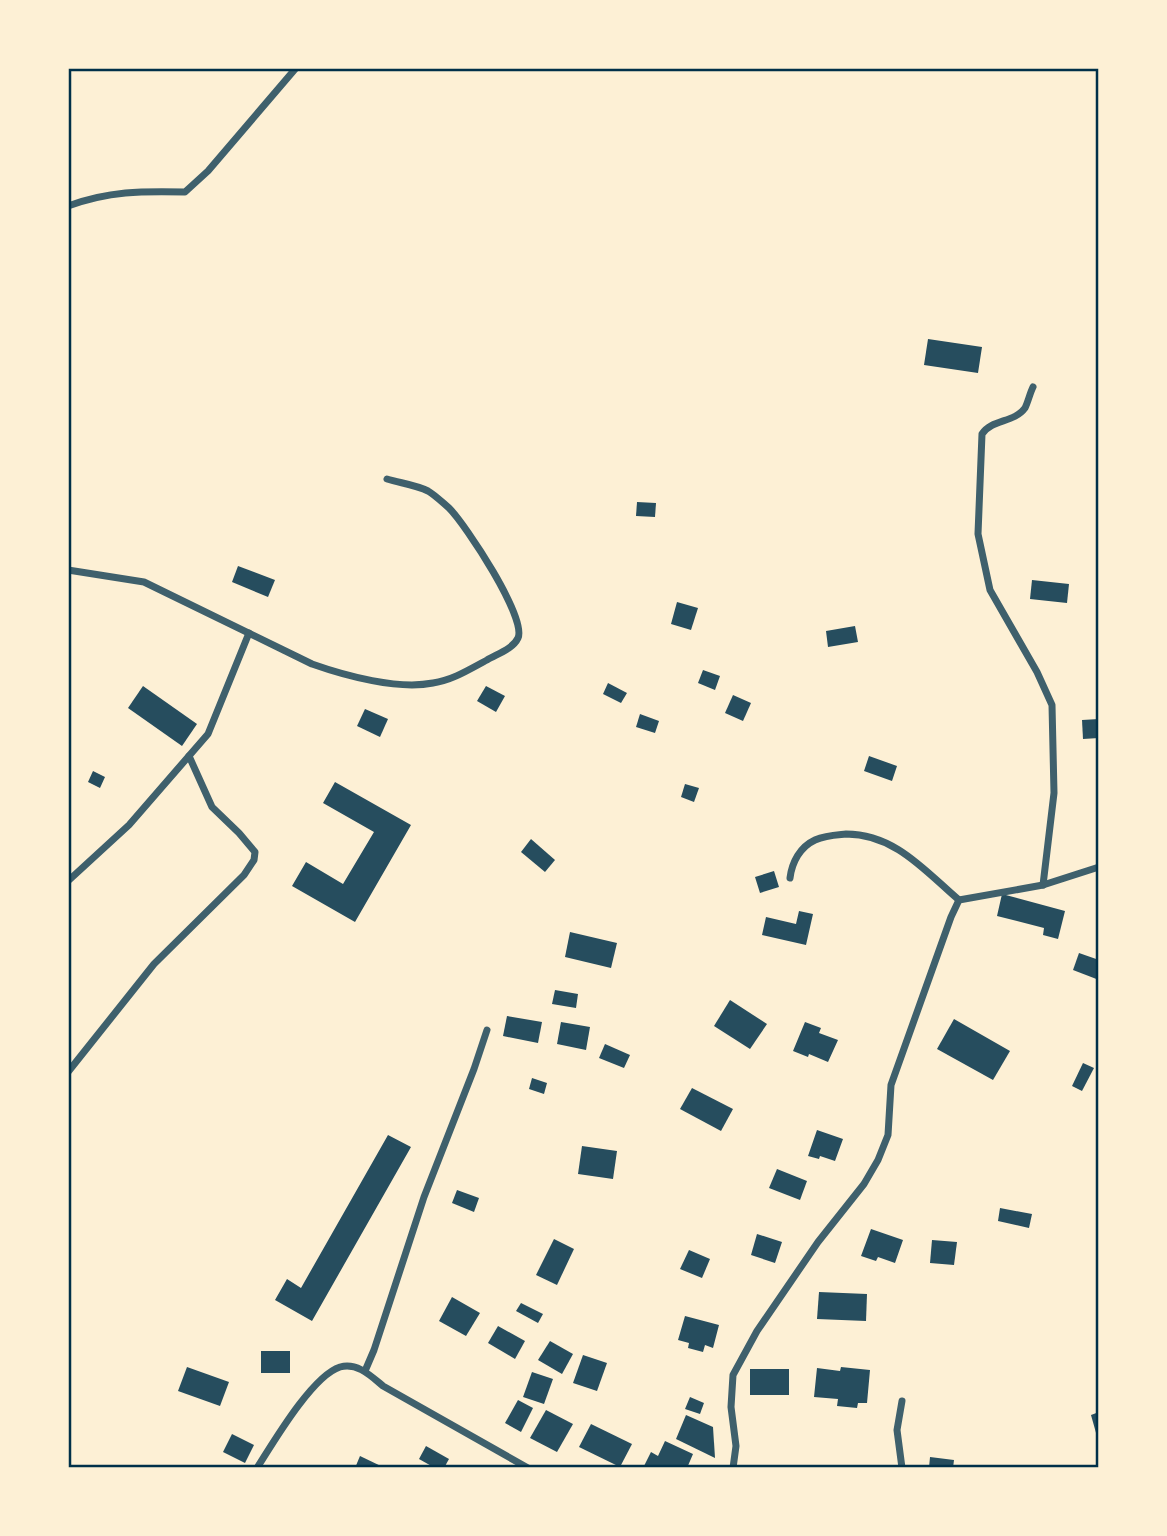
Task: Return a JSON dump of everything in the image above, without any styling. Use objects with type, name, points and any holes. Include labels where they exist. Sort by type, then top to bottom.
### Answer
[{"type":"street","points":[[68,206],[95,196],[142,191],[185,192],[208,171],[296,68]]},
{"type":"street","points":[[1033,387],[1024,409],[1012,418],[987,426],[982,434],[978,534],[990,590],[1037,672],[1052,705],[1054,793],[1043,885]]},
{"type":"street","points":[[68,570],[144,582],[312,664],[339,673],[378,681],[433,684],[458,676],[512,646],[519,637],[518,621],[505,593],[450,509],[428,491],[387,479]]},
{"type":"street","points":[[68,881],[130,825],[208,734],[250,633]]},
{"type":"street","points":[[68,1072],[154,964],[244,876],[254,860],[254,852],[247,843],[212,807],[189,756]]},
{"type":"street","points":[[790,878],[791,866],[806,844],[827,835],[863,834],[885,840],[900,850],[959,900]]},
{"type":"street","points":[[959,900],[1043,885],[1099,867]]},
{"type":"street","points":[[733,1468],[736,1446],[731,1406],[733,1375],[757,1331],[818,1242],[864,1184],[878,1160],[888,1135],[891,1085],[959,900]]},
{"type":"street","points":[[365,1371],[424,1197],[487,1030]]},
{"type":"street","points":[[257,1468],[286,1422],[315,1385],[340,1367],[355,1367],[365,1371],[383,1386],[528,1468]]},
{"type":"street","points":[[902,1401],[897,1430],[902,1468]]},
{"type":"building","points":[[928,339],[982,347],[978,373],[924,365]]},
{"type":"building","points":[[637,502],[656,503],[655,517],[636,516]]},
{"type":"building","points":[[238,566],[275,580],[268,597],[232,582]]},
{"type":"building","points":[[1032,580],[1069,584],[1067,603],[1030,599]]},
{"type":"building","points":[[677,602],[698,608],[691,630],[671,624]]},
{"type":"building","points":[[855,626],[858,642],[828,647],[826,631]]},
{"type":"building","points":[[703,670],[720,676],[715,690],[698,683]]},
{"type":"building","points":[[608,683],[627,693],[621,703],[603,694]]},
{"type":"building","points":[[143,686],[197,724],[182,746],[128,708]]},
{"type":"building","points":[[486,686],[505,696],[496,712],[477,701]]},
{"type":"building","points":[[733,695],[751,703],[743,721],[725,713]]},
{"type":"building","points":[[365,709],[388,719],[380,737],[357,726]]},
{"type":"building","points":[[640,714],[659,721],[655,733],[636,727]]},
{"type":"building","points":[[1099,719],[1099,738],[1083,739],[1082,720]]},
{"type":"building","points":[[869,756],[897,766],[892,781],[864,771]]},
{"type":"building","points":[[93,771],[105,777],[100,788],[88,782]]},
{"type":"building","points":[[335,782],[411,825],[355,922],[292,886],[306,862],[343,884],[374,832],[323,803]]},
{"type":"building","points":[[685,784],[699,788],[694,802],[681,797]]},
{"type":"building","points":[[531,839],[555,860],[545,872],[521,852]]},
{"type":"building","points":[[774,871],[779,887],[760,893],[755,877]]},
{"type":"building","points":[[1002,894],[1065,911],[1058,939],[1043,935],[1044,928],[997,916]]},
{"type":"building","points":[[799,911],[813,914],[806,945],[762,935],[766,917],[796,924]]},
{"type":"building","points":[[570,932],[617,943],[611,968],[565,957]]},
{"type":"building","points":[[1079,953],[1099,960],[1099,980],[1073,970]]},
{"type":"building","points":[[555,990],[578,994],[576,1008],[552,1004]]},
{"type":"building","points":[[730,1000],[767,1024],[750,1049],[714,1026]]},
{"type":"building","points":[[507,1016],[542,1022],[538,1043],[503,1036]]},
{"type":"building","points":[[954,1019],[1010,1051],[993,1080],[937,1049]]},
{"type":"building","points":[[561,1022],[590,1027],[586,1050],[557,1044]]},
{"type":"building","points":[[805,1022],[821,1028],[819,1033],[838,1040],[828,1062],[793,1051]]},
{"type":"building","points":[[605,1044],[630,1055],[624,1068],[599,1058]]},
{"type":"building","points":[[1083,1063],[1094,1068],[1082,1091],[1072,1086]]},
{"type":"building","points":[[532,1078],[547,1083],[544,1094],[529,1089]]},
{"type":"building","points":[[692,1088],[733,1109],[721,1131],[680,1109]]},
{"type":"building","points":[[817,1130],[843,1139],[835,1161],[820,1156],[819,1159],[808,1156]]},
{"type":"building","points":[[388,1135],[411,1147],[312,1321],[275,1300],[287,1279],[301,1288]]},
{"type":"building","points":[[582,1146],[617,1151],[613,1179],[578,1174]]},
{"type":"building","points":[[777,1169],[807,1181],[800,1200],[769,1188]]},
{"type":"building","points":[[457,1190],[479,1198],[474,1212],[452,1203]]},
{"type":"building","points":[[1000,1208],[1032,1214],[1029,1228],[998,1221]]},
{"type":"building","points":[[871,1229],[903,1240],[895,1263],[878,1257],[876,1261],[861,1256]]},
{"type":"building","points":[[757,1234],[782,1242],[775,1263],[751,1255]]},
{"type":"building","points":[[554,1239],[574,1249],[557,1285],[536,1275]]},
{"type":"building","points":[[932,1240],[957,1242],[954,1265],[930,1263]]},
{"type":"building","points":[[689,1250],[710,1259],[702,1278],[680,1269]]},
{"type":"building","points":[[819,1292],[867,1294],[866,1321],[817,1319]]},
{"type":"building","points":[[452,1297],[480,1313],[466,1336],[439,1321]]},
{"type":"building","points":[[521,1303],[543,1314],[538,1323],[516,1311]]},
{"type":"building","points":[[685,1316],[719,1325],[713,1348],[705,1345],[703,1352],[688,1348],[689,1343],[678,1340]]},
{"type":"building","points":[[498,1326],[525,1341],[515,1359],[488,1343]]},
{"type":"building","points":[[550,1341],[573,1354],[562,1374],[538,1360]]},
{"type":"building","points":[[261,1351],[290,1351],[290,1373],[261,1373]]},
{"type":"building","points":[[583,1355],[607,1363],[597,1391],[573,1383]]},
{"type":"building","points":[[187,1367],[229,1382],[220,1406],[178,1391]]},
{"type":"building","points":[[841,1367],[870,1370],[867,1403],[858,1403],[857,1408],[837,1406],[838,1399],[814,1397],[817,1368],[840,1371]]},
{"type":"building","points":[[750,1369],[789,1369],[789,1395],[750,1395]]},
{"type":"building","points":[[532,1372],[553,1379],[544,1404],[523,1397]]},
{"type":"building","points":[[690,1397],[704,1403],[700,1414],[685,1409]]},
{"type":"building","points":[[518,1400],[533,1408],[521,1432],[505,1423]]},
{"type":"building","points":[[546,1410],[573,1424],[557,1452],[530,1438]]},
{"type":"building","points":[[1099,1412],[1099,1440],[1098,1440],[1091,1415]]},
{"type":"building","points":[[686,1415],[713,1427],[715,1458],[676,1439]]},
{"type":"building","points":[[591,1424],[632,1444],[620,1467],[579,1447]]},
{"type":"building","points":[[232,1434],[254,1445],[245,1463],[223,1452]]},
{"type":"building","points":[[665,1441],[693,1454],[687,1468],[643,1468],[651,1452],[658,1456]]},
{"type":"building","points":[[426,1446],[449,1459],[444,1468],[435,1468],[419,1459]]},
{"type":"building","points":[[360,1456],[385,1468],[355,1468]]},
{"type":"building","points":[[930,1457],[954,1460],[953,1468],[929,1468]]}]
